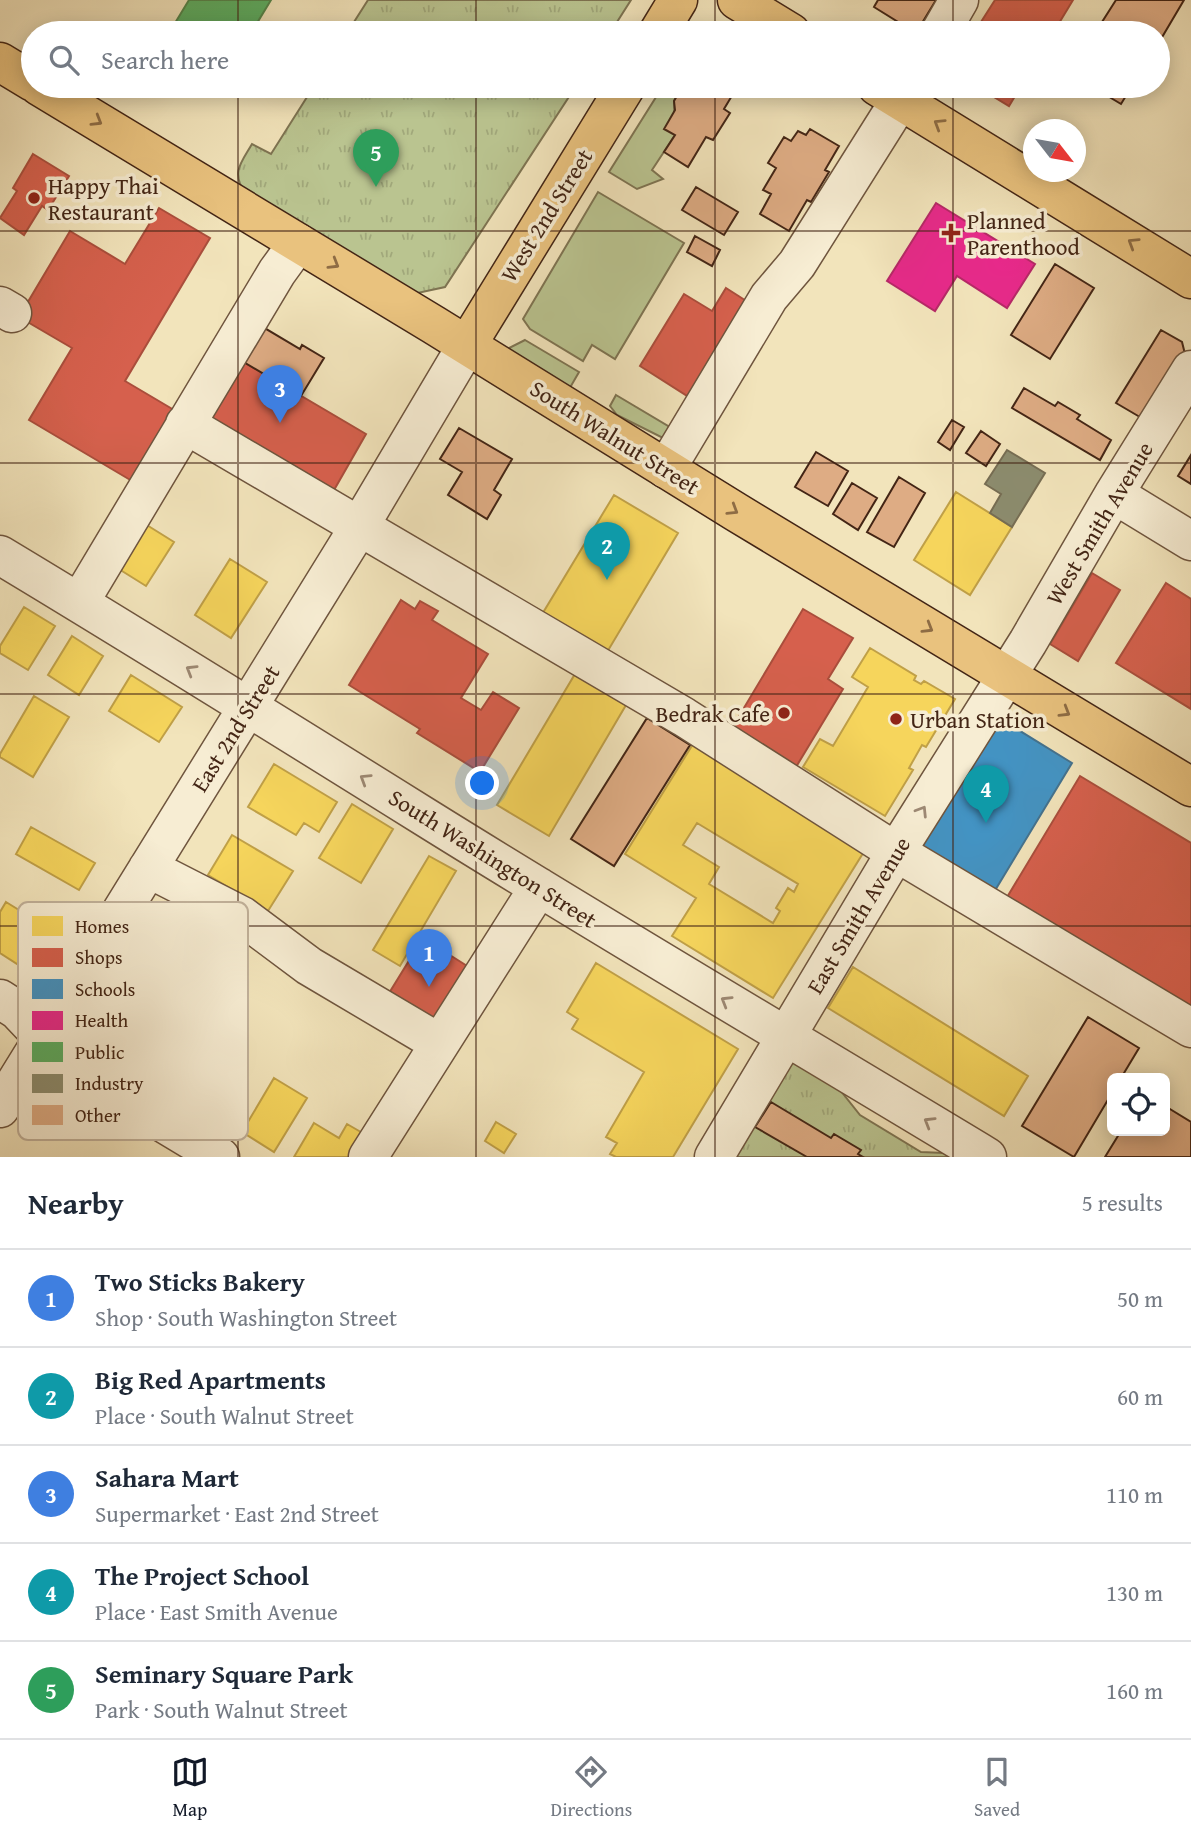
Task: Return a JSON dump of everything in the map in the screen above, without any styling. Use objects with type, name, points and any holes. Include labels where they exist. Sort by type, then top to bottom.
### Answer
[{"type":"main road","points":[[665,21],[678,0]]},
{"type":"main road","points":[[737,0],[771,21]]},
{"type":"main road","points":[[0,62],[21,75]]},
{"type":"main road","name":"South Walnut Street","points":[[59,98],[1191,787]]},
{"type":"main road","name":"West 2nd Street","points":[[467,345],[619,98]]},
{"type":"main road","points":[[906,98],[1191,279]]},
{"type":"street","points":[[947,21],[959,0]]},
{"type":"street","points":[[666,468],[769,297],[797,264],[891,98]]},
{"type":"street","points":[[79,603],[277,272],[298,243]]},
{"type":"street","name":"East 2nd Street","points":[[127,902],[359,527],[467,345]]},
{"type":"street","name":"West Smith Avenue","points":[[1007,675],[1191,370]]},
{"type":"street","points":[[186,424],[684,717],[896,852],[1191,1028]]},
{"type":"street","points":[[1114,494],[1191,541]]},
{"type":"street","name":"South Washington Street","points":[[0,555],[784,1037],[987,1157]]},
{"type":"street","name":"East Smith Avenue","points":[[714,1157],[896,852],[1007,675]]},
{"type":"street","points":[[148,868],[215,902]]},
{"type":"street","points":[[368,1157],[539,887]]},
{"type":"street","points":[[248,920],[309,966],[439,1042]]},
{"type":"street","points":[[0,999],[18,1011]]},
{"type":"street","name":"East 2nd Street","points":[[0,1108],[18,1079]]},
{"type":"street","points":[[192,1140],[220,1157]]},
{"type":"green space","points":[[368,0],[631,0],[618,21],[355,21]]},
{"type":"green space","points":[[306,98],[568,98],[445,287],[413,294],[245,193],[238,173],[252,144],[271,154]]},
{"type":"green space","points":[[655,98],[676,98],[675,135],[652,170],[663,179],[637,189],[609,172]]},
{"type":"green space","points":[[598,192],[684,243],[615,359],[592,345],[583,361],[530,329],[523,319]]},
{"type":"green space","points":[[525,340],[579,372],[571,386],[567,387],[505,354],[509,348]]},
{"type":"green space","points":[[616,395],[673,429],[661,437],[617,415],[610,406]]},
{"type":"green space","points":[[787,1056],[840,1090],[860,1115],[921,1152],[944,1153],[951,1157],[729,1157]]},
{"type":"building: Homes","points":[[956,492],[1012,527],[970,595],[914,560]]},
{"type":"building: Homes","points":[[614,495],[678,533],[600,664],[535,626]]},
{"type":"building: Homes","points":[[142,522],[174,542],[146,586],[114,566]]},
{"type":"building: Homes","points":[[230,559],[267,582],[231,638],[195,615]]},
{"type":"building: Homes","points":[[24,607],[55,626],[28,670],[0,653],[0,646]]},
{"type":"building: Homes","points":[[72,636],[103,656],[79,695],[48,675]]},
{"type":"building: Homes","name":"Urban Station","points":[[870,648],[916,676],[914,680],[921,684],[924,681],[955,699],[926,747],[922,745],[909,768],[913,770],[885,816],[803,767],[820,739],[833,746],[868,687],[852,677]]},
{"type":"building: Homes","points":[[575,674],[626,705],[549,836],[497,805]]},
{"type":"building: Homes","points":[[131,675],[182,707],[159,742],[109,711]]},
{"type":"building: Homes","points":[[34,696],[69,717],[33,777],[0,757],[0,754]]},
{"type":"building: Homes","points":[[693,744],[865,850],[773,998],[672,936],[696,898],[625,854]],"holes":[[[697,823],[798,884],[794,892],[788,888],[776,908],[780,911],[773,923],[709,884],[719,867],[683,845]]]},
{"type":"building: Homes","points":[[274,764],[337,802],[319,832],[304,823],[296,835],[248,807]]},
{"type":"building: Homes","points":[[352,804],[393,829],[361,883],[319,858]]},
{"type":"building: Homes","points":[[31,827],[95,863],[79,890],[16,854]]},
{"type":"building: Homes","points":[[232,835],[293,871],[268,911],[208,875]]},
{"type":"building: Homes","points":[[429,856],[456,871],[400,966],[373,950]]},
{"type":"building: Homes","points":[[6,902],[18,909],[18,965],[0,953],[0,912]]},
{"type":"building: Homes","points":[[596,963],[738,1049],[673,1157],[616,1157],[610,1154],[617,1143],[606,1137],[644,1072],[572,1029],[578,1019],[567,1012]]},
{"type":"building: Homes","points":[[853,967],[1028,1076],[1004,1116],[828,1008]]},
{"type":"building: Homes","points":[[274,1078],[307,1098],[274,1152],[248,1136],[248,1122]]},
{"type":"building: Homes","points":[[496,1122],[516,1134],[504,1153],[485,1141]]},
{"type":"building: Homes","points":[[314,1123],[339,1138],[347,1124],[366,1135],[353,1157],[294,1157]]},
{"type":"building: Shops","points":[[995,0],[1073,0],[1060,21],[982,21]]},
{"type":"building: Shops","points":[[996,98],[1014,98],[1009,106]]},
{"type":"building: Shops","name":"Happy Thai Restaurant","points":[[33,154],[69,176],[48,210],[42,206],[24,235],[0,218],[17,191],[13,188]]},
{"type":"building: Shops","points":[[159,208],[210,238],[125,381],[174,410],[132,481],[29,420],[72,348],[19,317],[70,231],[125,264]]},
{"type":"building: Shops","points":[[726,288],[751,304],[692,399],[640,366],[684,294],[712,311]]},
{"type":"building: Shops","points":[[230,354],[366,434],[330,497],[196,411]]},
{"type":"building: Shops","points":[[1092,573],[1120,590],[1078,661],[1050,644]]},
{"type":"building: Shops","points":[[1166,583],[1191,599],[1191,709],[1116,663]]},
{"type":"building: Shops","points":[[401,600],[415,609],[420,601],[438,611],[432,620],[488,654],[461,698],[481,710],[493,692],[519,708],[480,772],[417,733],[420,729],[349,685]]},
{"type":"building: Shops","name":"Bedrak Cafe","points":[[803,609],[853,638],[828,679],[843,689],[790,777],[726,738]]},
{"type":"building: Shops","points":[[1080,776],[1191,843],[1191,1011],[1006,899]]},
{"type":"building: Shops","points":[[423,938],[475,971],[435,1035],[383,1003]]},
{"type":"building: Schools","points":[[999,718],[1072,763],[991,897],[917,852]]},
{"type":"building: Health","name":"Planned Parenthood","points":[[936,203],[1035,264],[1007,308],[957,276],[935,311],[887,281]]},
{"type":"building: Public","points":[[189,0],[271,0],[258,21],[176,21]]},
{"type":"building: Industry","points":[[1007,450],[1045,473],[1012,527],[990,513],[1001,494],[985,484]]},
{"type":"building: Other","points":[[878,0],[936,0],[923,21],[897,21],[874,7]]},
{"type":"building: Other","points":[[1116,0],[1184,0],[1170,24],[1170,21],[1103,21]]},
{"type":"building: Other","points":[[676,98],[731,98],[724,109],[730,113],[713,140],[706,137],[688,167],[664,152],[675,135],[664,129],[675,110]]},
{"type":"building: Other","points":[[1111,98],[1125,98],[1121,104]]},
{"type":"building: Other","points":[[810,129],[839,146],[825,170],[829,172],[811,202],[807,200],[789,231],[760,214],[771,194],[763,190],[776,168],[768,163],[784,137],[791,141],[798,131],[806,135]]},
{"type":"building: Other","points":[[696,187],[738,212],[724,235],[682,210]]},
{"type":"building: Other","points":[[695,236],[720,250],[712,266],[687,252]]},
{"type":"building: Other","points":[[1055,264],[1094,288],[1050,359],[1011,335]]},
{"type":"building: Other","points":[[251,320],[300,349],[302,345],[324,358],[301,396],[230,354]]},
{"type":"building: Other","points":[[1161,330],[1182,342],[1185,354],[1145,420],[1116,403]]},
{"type":"building: Other","points":[[1024,388],[1055,406],[1058,402],[1080,415],[1077,419],[1111,440],[1100,460],[1012,408]]},
{"type":"building: Other","points":[[952,420],[964,427],[950,450],[938,442]]},
{"type":"building: Other","points":[[459,428],[512,459],[494,490],[501,495],[487,519],[448,495],[462,472],[440,459]]},
{"type":"building: Other","points":[[981,431],[1000,444],[986,466],[966,453]]},
{"type":"building: Other","points":[[816,452],[848,471],[828,506],[795,487]]},
{"type":"building: Other","points":[[1191,455],[1191,484],[1178,476]]},
{"type":"building: Other","points":[[899,477],[925,493],[894,547],[867,532]]},
{"type":"building: Other","points":[[852,483],[877,498],[858,530],[833,514]]},
{"type":"building: Other","points":[[647,718],[690,745],[614,866],[571,839]]},
{"type":"building: Other","points":[[1088,1017],[1139,1048],[1124,1073],[1107,1073],[1107,1101],[1074,1157],[1022,1126]]},
{"type":"building: Other","points":[[771,1102],[831,1138],[834,1134],[861,1150],[858,1154],[863,1157],[807,1157],[755,1127]]},
{"type":"building: Other","points":[[1170,1109],[1191,1122],[1191,1157],[1105,1157],[1118,1136],[1170,1136]]},
{"type":"place","name":"Seminary Square Park","points":[[376,187]]},
{"type":"place","name":"Happy Thai Restaurant","points":[[34,198]]},
{"type":"place","name":"Planned Parenthood","points":[[951,233]]},
{"type":"place","name":"Sahara Mart","points":[[280,423]]},
{"type":"place","name":"Big Red Apartments","points":[[607,580]]},
{"type":"place","name":"Bedrak Cafe","points":[[784,713]]},
{"type":"place","name":"Urban Station","points":[[896,719]]},
{"type":"place","name":"The Project School","points":[[986,823]]},
{"type":"place","name":"Two Sticks Bakery","points":[[429,987]]}]
